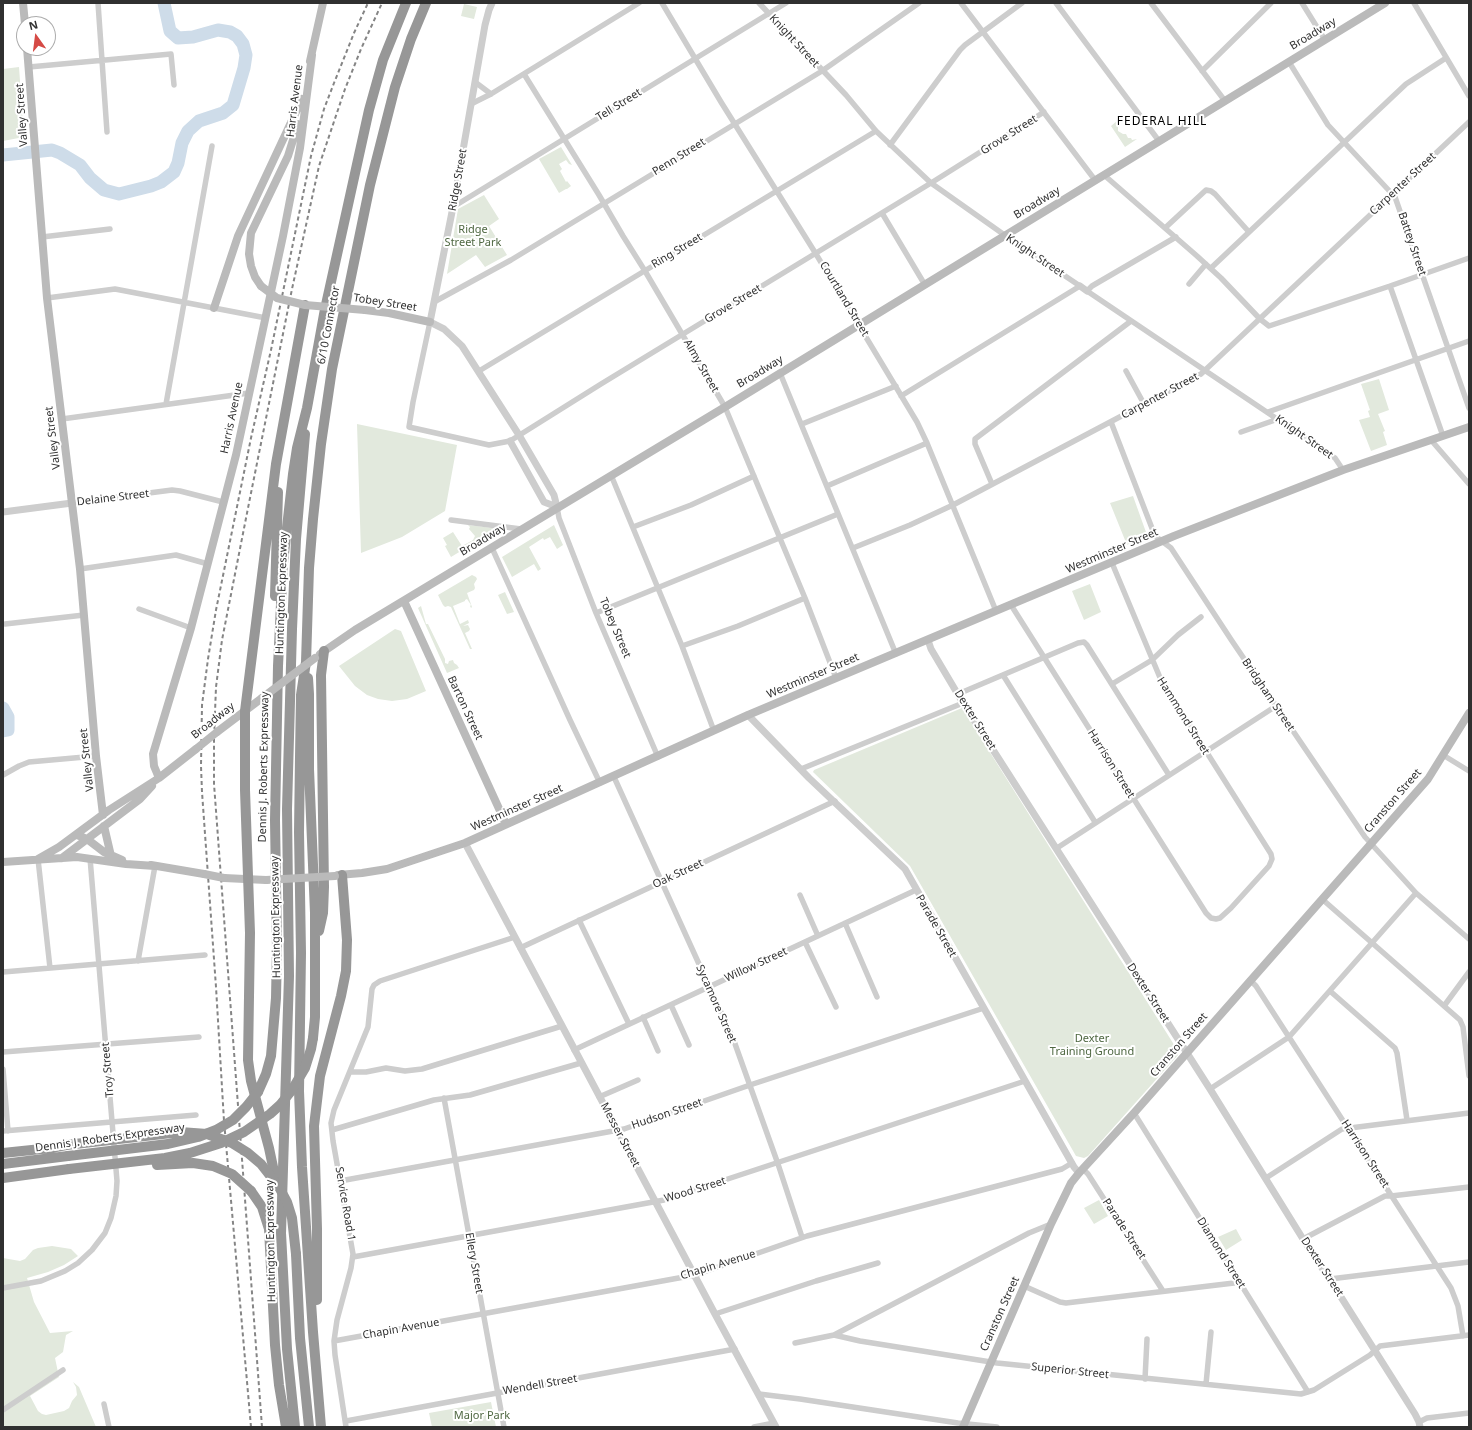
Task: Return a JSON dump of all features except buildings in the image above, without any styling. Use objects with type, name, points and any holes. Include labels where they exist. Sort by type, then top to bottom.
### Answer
[{"type":"highway","name":"6/10 Connector","points":[[307,408],[325,309],[375,85],[392,36],[406,3]]},
{"type":"highway","name":"6/10 Connector","points":[[310,660],[309,568],[315,494],[323,425],[334,357],[370,184],[388,111],[402,63],[426,3]]},
{"type":"highway","points":[[281,1208],[270,1148],[253,1089],[249,1066],[248,1040],[250,947],[245,790],[245,711],[269,514],[305,305]]},
{"type":"highway","name":"Dennis J. Roberts Expressway","points":[[3,1164],[168,1144],[198,1137],[216,1130],[233,1120],[258,1092],[266,1074],[271,1056],[276,998],[277,948],[275,820],[281,595],[287,525],[297,448],[307,408]]},
{"type":"highway","name":"Huntington Expressway","points":[[295,1427],[286,1336],[281,1246],[281,1208],[289,976],[287,809],[293,584],[307,408]]},
{"type":"highway","points":[[278,666],[274,626],[280,444]]},
{"type":"highway","points":[[315,956],[323,913],[324,887],[321,675],[324,651]]},
{"type":"highway","points":[[3,1178],[177,1156],[208,1148],[238,1135],[265,1118],[280,1105],[299,1080],[305,1068],[311,1049],[315,1017],[314,900],[309,769],[310,660]]},
{"type":"highway","points":[[310,660],[301,695],[299,789],[301,953],[299,1090],[313,1332],[321,1427]]},
{"type":"highway","points":[[313,1332],[317,1300],[317,1216],[314,1126],[320,1076],[346,971],[346,940],[338,875]]},
{"type":"highway","points":[[3,1153],[180,1132],[207,1134],[232,1143],[248,1152],[262,1164],[273,1177],[282,1192],[292,1218],[296,1254],[301,1352],[309,1427]]},
{"type":"highway","points":[[69,1169],[187,1163],[203,1164],[232,1174],[251,1191],[262,1207],[269,1229],[275,1345],[279,1385],[286,1427]]},
{"type":"main road","points":[[23,3],[24,16]]},
{"type":"main road","name":"Harris Avenue","points":[[214,308],[238,236],[302,104],[323,3]]},
{"type":"main road","name":"Broadway","points":[[38,859],[77,835],[103,815],[159,778],[310,660],[355,630],[725,407],[1385,3]]},
{"type":"main road","name":"Harris Avenue","points":[[159,778],[153,762],[153,754],[191,628],[236,455],[266,318],[300,148],[312,55]]},
{"type":"main road","name":"Valley Street","points":[[28,56],[47,298],[80,569],[96,756],[103,815]]},
{"type":"main road","name":"Tobey Street","points":[[302,104],[298,128],[290,151],[251,233],[249,254],[255,277],[262,286],[277,298],[305,305],[389,313],[430,322]]},
{"type":"main road","name":"Westminster Street","points":[[77,835],[87,839],[111,856],[123,860],[224,878],[266,880],[362,873],[387,869],[465,843],[614,777],[748,715],[1264,500],[1343,470],[1469,427]]},
{"type":"main road","name":"Barton Street","points":[[404,601],[506,824]]},
{"type":"main road","name":"Cranston Street","points":[[964,1426],[990,1362],[1051,1224],[1071,1183],[1428,778],[1469,712]]},
{"type":"main road","name":"Broadway","points":[[62,858],[140,799],[159,778]]},
{"type":"main road","points":[[104,826],[111,856]]},
{"type":"main road","name":"Westminster Street","points":[[3,862],[38,859],[90,858],[126,864],[155,866]]},
{"type":"street","points":[[98,3],[107,132]]},
{"type":"street","name":"Ridge Street","points":[[409,427],[453,207],[485,24],[492,3]]},
{"type":"street","points":[[471,104],[491,94],[639,3]]},
{"type":"street","name":"Courtland Street","points":[[662,3],[917,422],[953,505],[996,611]]},
{"type":"street","name":"Knight Street","points":[[759,3],[846,96],[876,131],[931,183],[1004,236],[1335,458],[1343,470]]},
{"type":"street","name":"Tell Street","points":[[453,207],[786,3]]},
{"type":"street","name":"Penn Street","points":[[434,302],[510,260],[822,70],[919,3]]},
{"type":"street","points":[[962,3],[1095,180]]},
{"type":"street","points":[[890,145],[960,50],[1022,3]]},
{"type":"street","points":[[1056,3],[1159,141]]},
{"type":"street","points":[[1152,3],[1225,101]]},
{"type":"street","points":[[1202,71],[1271,3]]},
{"type":"street","points":[[1302,3],[1325,40]]},
{"type":"street","points":[[1414,3],[1469,96]]},
{"type":"street","points":[[29,67],[171,54],[174,85]]},
{"type":"street","points":[[1189,284],[1249,232],[1406,84],[1446,58]]},
{"type":"street","name":"Battey Street","points":[[1289,62],[1324,120],[1395,197],[1469,408]]},
{"type":"street","name":"Almy Street","points":[[524,74],[604,203],[725,407],[805,598],[836,678]]},
{"type":"street","points":[[475,82],[491,94]]},
{"type":"street","name":"Grove Street","points":[[409,427],[489,445],[510,441],[816,254],[1044,112]]},
{"type":"street","name":"Carpenter Street","points":[[852,548],[910,525],[953,505],[1206,371],[1469,122]]},
{"type":"street","name":"Ring Street","points":[[479,371],[876,131]]},
{"type":"street","points":[[166,404],[212,146]]},
{"type":"street","points":[[1104,175],[1208,266],[1267,326],[1272,326],[1469,258]]},
{"type":"street","points":[[1165,228],[1206,190],[1215,194],[1249,232]]},
{"type":"street","points":[[882,213],[925,284]]},
{"type":"street","points":[[42,237],[110,229]]},
{"type":"street","points":[[1087,291],[1092,286],[1176,237]]},
{"type":"street","points":[[901,396],[1080,286]]},
{"type":"street","points":[[1390,286],[1443,436]]},
{"type":"street","points":[[47,298],[115,289],[266,318]]},
{"type":"street","points":[[992,484],[975,444],[976,439],[1131,321]]},
{"type":"street","name":"Tobey Street","points":[[430,322],[444,329],[462,346],[519,435],[554,495],[558,507],[559,518],[596,613],[658,757]]},
{"type":"street","points":[[1268,412],[1469,341]]},
{"type":"street","points":[[1126,371],[1144,404]]},
{"type":"street","points":[[780,373],[896,654]]},
{"type":"street","points":[[802,424],[896,386]]},
{"type":"street","points":[[62,419],[249,393]]},
{"type":"street","points":[[1241,432],[1278,419]]},
{"type":"street","name":"Bridgham Street","points":[[1111,422],[1156,536],[1171,548],[1341,803],[1371,843],[1416,893],[1469,939]]},
{"type":"street","points":[[1430,440],[1469,484]]},
{"type":"street","points":[[510,441],[544,502],[558,507]]},
{"type":"street","points":[[827,486],[927,443]]},
{"type":"street","points":[[611,476],[682,646],[714,731]]},
{"type":"street","points":[[633,527],[691,505],[754,476]]},
{"type":"street","name":"Delaine Street","points":[[3,512],[172,490],[223,502]]},
{"type":"street","points":[[596,613],[838,514]]},
{"type":"street","points":[[451,520],[522,529]]},
{"type":"street","points":[[492,548],[600,783]]},
{"type":"street","points":[[80,569],[176,555],[208,564]]},
{"type":"street","name":"Hammond Street","points":[[1112,563],[1161,680],[1268,848],[1272,859],[1269,866],[1225,914],[1216,919]]},
{"type":"street","points":[[682,646],[738,626],[805,598]]},
{"type":"street","name":"Harrison Street","points":[[1011,605],[1206,913],[1211,918],[1216,919]]},
{"type":"street","points":[[139,609],[191,628]]},
{"type":"street","points":[[5,624],[84,616]]},
{"type":"street","points":[[1112,684],[1152,660],[1178,635],[1201,617]]},
{"type":"street","name":"Dexter Street","points":[[928,640],[931,649],[963,702],[1210,1089],[1421,1425]]},
{"type":"street","points":[[958,694],[1078,643],[1084,642],[1169,775]]},
{"type":"street","points":[[1003,675],[1095,822]]},
{"type":"street","points":[[801,769],[963,702]]},
{"type":"street","points":[[1057,848],[1276,706]]},
{"type":"street","name":"Parade Street","points":[[748,715],[904,870],[1072,1163],[1081,1171],[1088,1174],[1164,1291]]},
{"type":"street","points":[[1443,755],[1469,771]]},
{"type":"street","points":[[3,775],[29,762],[96,756]]},
{"type":"street","name":"Sycamore Street","points":[[614,777],[734,1041],[778,1164],[802,1238]]},
{"type":"street","name":"Oak Street","points":[[520,948],[835,801]]},
{"type":"street","name":"Valley Street","points":[[103,815],[104,826]]},
{"type":"street","name":"Messer Street","points":[[465,843],[715,1314],[776,1425]]},
{"type":"street","name":"Troy Street","points":[[3,1288],[41,1281],[72,1267],[86,1256],[105,1233],[113,1210],[117,1185],[90,858]]},
{"type":"street","points":[[38,859],[50,968]]},
{"type":"street","points":[[138,961],[155,866]]},
{"type":"street","name":"Willow Street","points":[[574,1050],[916,890]]},
{"type":"street","points":[[1210,1089],[1289,1037],[1416,893]]},
{"type":"street","points":[[800,895],[818,936]]},
{"type":"street","points":[[1322,899],[1460,1020],[1468,1050],[1469,1076]]},
{"type":"street","points":[[579,920],[629,1024]]},
{"type":"street","points":[[845,923],[877,996]]},
{"type":"street","name":"Service Road 1","points":[[346,1427],[334,1342],[337,1320],[353,1257],[332,1130],[332,1120],[334,1110],[368,1027],[371,992],[374,985],[380,981],[515,937]]},
{"type":"street","points":[[805,942],[836,1007]]},
{"type":"street","points":[[3,972],[205,955]]},
{"type":"street","points":[[1444,1006],[1469,972]]},
{"type":"street","name":"Harrison Street","points":[[1250,980],[1256,986],[1436,1266],[1454,1296],[1466,1335]]},
{"type":"street","points":[[1330,991],[1395,1048],[1407,1120]]},
{"type":"street","points":[[670,1005],[689,1045]]},
{"type":"street","name":"Hudson Street","points":[[340,1181],[618,1131],[750,1085],[984,1008]]},
{"type":"street","points":[[643,1017],[658,1052]]},
{"type":"street","points":[[350,1072],[366,1072],[386,1068],[405,1071],[422,1069],[562,1026]]},
{"type":"street","points":[[3,1052],[199,1037]]},
{"type":"street","points":[[332,1130],[434,1100],[466,1096],[581,1062]]},
{"type":"street","points":[[3,1069],[5,1131],[196,1115]]},
{"type":"street","points":[[599,1096],[638,1080]]},
{"type":"street","name":"Wood Street","points":[[353,1257],[656,1202],[778,1164],[1025,1081]]},
{"type":"street","name":"Ellery Street","points":[[444,1098],[504,1427]]},
{"type":"street","name":"Diamond Street","points":[[1134,1113],[1308,1392]]},
{"type":"street","points":[[1266,1178],[1342,1129],[1469,1113]]},
{"type":"street","name":"Chapin Avenue","points":[[334,1342],[695,1275],[802,1238],[1062,1169],[1072,1163]]},
{"type":"street","points":[[1303,1238],[1385,1196],[1469,1187]]},
{"type":"street","points":[[795,1343],[834,1335],[1029,1233],[1051,1224]]},
{"type":"street","points":[[1330,1279],[1469,1262]]},
{"type":"street","points":[[715,1314],[816,1280],[878,1263]]},
{"type":"street","points":[[1024,1286],[1060,1302],[1066,1303],[1233,1283],[1239,1281]]},
{"type":"street","points":[[1206,1384],[1211,1332]]},
{"type":"street","name":"Superior Street","points":[[834,1335],[990,1362],[1301,1394],[1308,1392]]},
{"type":"street","points":[[1308,1392],[1314,1390],[1370,1355],[1380,1346],[1466,1335]]},
{"type":"street","points":[[1145,1379],[1147,1339]]},
{"type":"street","name":"Wendell Street","points":[[346,1420],[735,1349]]},
{"type":"street","points":[[3,1410],[63,1370]]},
{"type":"street","points":[[759,1394],[800,1399],[964,1426],[997,1427]]},
{"type":"street","points":[[104,1404],[109,1427]]},
{"type":"street","points":[[1421,1425],[1427,1418],[1469,1413]]},
{"type":"street","points":[[754,1427],[776,1425]]},
{"type":"green space","points":[[464,4],[477,7],[474,19],[461,16]]},
{"type":"green space","points":[[19,67],[24,137],[3,141],[3,69]]},
{"type":"green space","points":[[1118,120],[1120,122],[1118,124],[1118,131],[1126,134],[1128,138],[1131,138],[1132,140],[1137,139],[1125,147],[1111,126]]},
{"type":"green space","points":[[561,147],[572,165],[566,160],[559,164],[562,169],[560,171],[566,182],[567,181],[571,186],[559,193],[539,159]]},
{"type":"green space","name":"Ridge Street Park","points":[[484,195],[499,219],[489,226],[507,255],[485,267],[476,255],[447,274],[458,209]]},
{"type":"green space","points":[[1379,379],[1389,410],[1378,414],[1385,431],[1383,432],[1387,445],[1371,451],[1359,420],[1370,417],[1368,411],[1370,410],[1361,384]]},
{"type":"green space","points":[[357,424],[457,445],[445,511],[402,537],[361,553]]},
{"type":"green space","points":[[1133,496],[1147,535],[1127,545],[1110,503]]},
{"type":"green space","points":[[468,525],[493,528],[494,531],[451,557],[445,546],[447,545],[443,538],[453,532],[462,546],[473,540],[475,536],[469,529],[470,527]]},
{"type":"green space","points":[[554,525],[563,545],[557,549],[550,537],[544,540],[543,538],[529,547],[541,569],[538,571],[534,564],[512,577],[502,557]]},
{"type":"green space","points":[[472,575],[477,579],[474,584],[475,588],[467,593],[472,607],[471,608],[471,605],[467,599],[453,606],[460,624],[468,620],[469,623],[463,626],[468,625],[470,629],[465,633],[472,649],[470,649],[451,607],[445,607],[438,595]]},
{"type":"green space","points":[[1090,584],[1101,612],[1084,620],[1072,591]]},
{"type":"green space","points":[[505,592],[514,612],[507,614],[498,595]]},
{"type":"green space","points":[[421,606],[426,624],[428,624],[445,659],[445,663],[448,664],[449,661],[453,660],[459,668],[447,673],[418,608]]},
{"type":"green space","points":[[395,629],[401,631],[426,691],[407,699],[392,701],[378,699],[367,695],[355,686],[339,666]]},
{"type":"green space","name":"Dexter Training Ground","points":[[962,708],[1178,1051],[1178,1055],[1088,1156],[1084,1158],[1076,1156],[910,866],[813,772],[814,770]]},
{"type":"green space","points":[[1099,1200],[1108,1216],[1094,1224],[1084,1208]]},
{"type":"green space","points":[[1236,1229],[1242,1240],[1226,1250],[1218,1237]]},
{"type":"green space","points":[[52,1246],[71,1249],[78,1256],[64,1265],[48,1272],[27,1278],[34,1302],[50,1333],[73,1331],[66,1335],[63,1352],[55,1358],[59,1377],[30,1396],[38,1411],[42,1414],[46,1415],[64,1411],[69,1408],[77,1395],[76,1387],[73,1382],[79,1387],[96,1427],[3,1427],[3,1258],[20,1261],[25,1259],[33,1250]]},
{"type":"green space","name":"Major Park","points":[[491,1402],[496,1427],[432,1427],[429,1413]]},
{"type":"waterway","points":[[3,155],[52,150],[80,165],[90,178],[104,190],[119,194],[151,186],[161,182],[174,172],[178,163],[182,143],[188,131],[199,121],[223,113],[233,105],[244,68],[246,55],[243,44],[237,36],[230,32],[218,30],[193,37],[178,38],[170,31],[164,3]]},
{"type":"waterway","points":[[3,708],[8,717],[8,730],[3,731]]},
{"type":"railway","points":[[251,1427],[224,1121],[202,792],[202,705],[216,610],[311,156],[324,109],[354,33],[368,3]]},
{"type":"railway","points":[[262,1427],[214,784],[216,687],[222,640],[249,503],[292,289],[319,166],[345,89],[382,3]]},
{"type":"district","name":"FEDERAL HILL","points":[[1162,122]]}]
